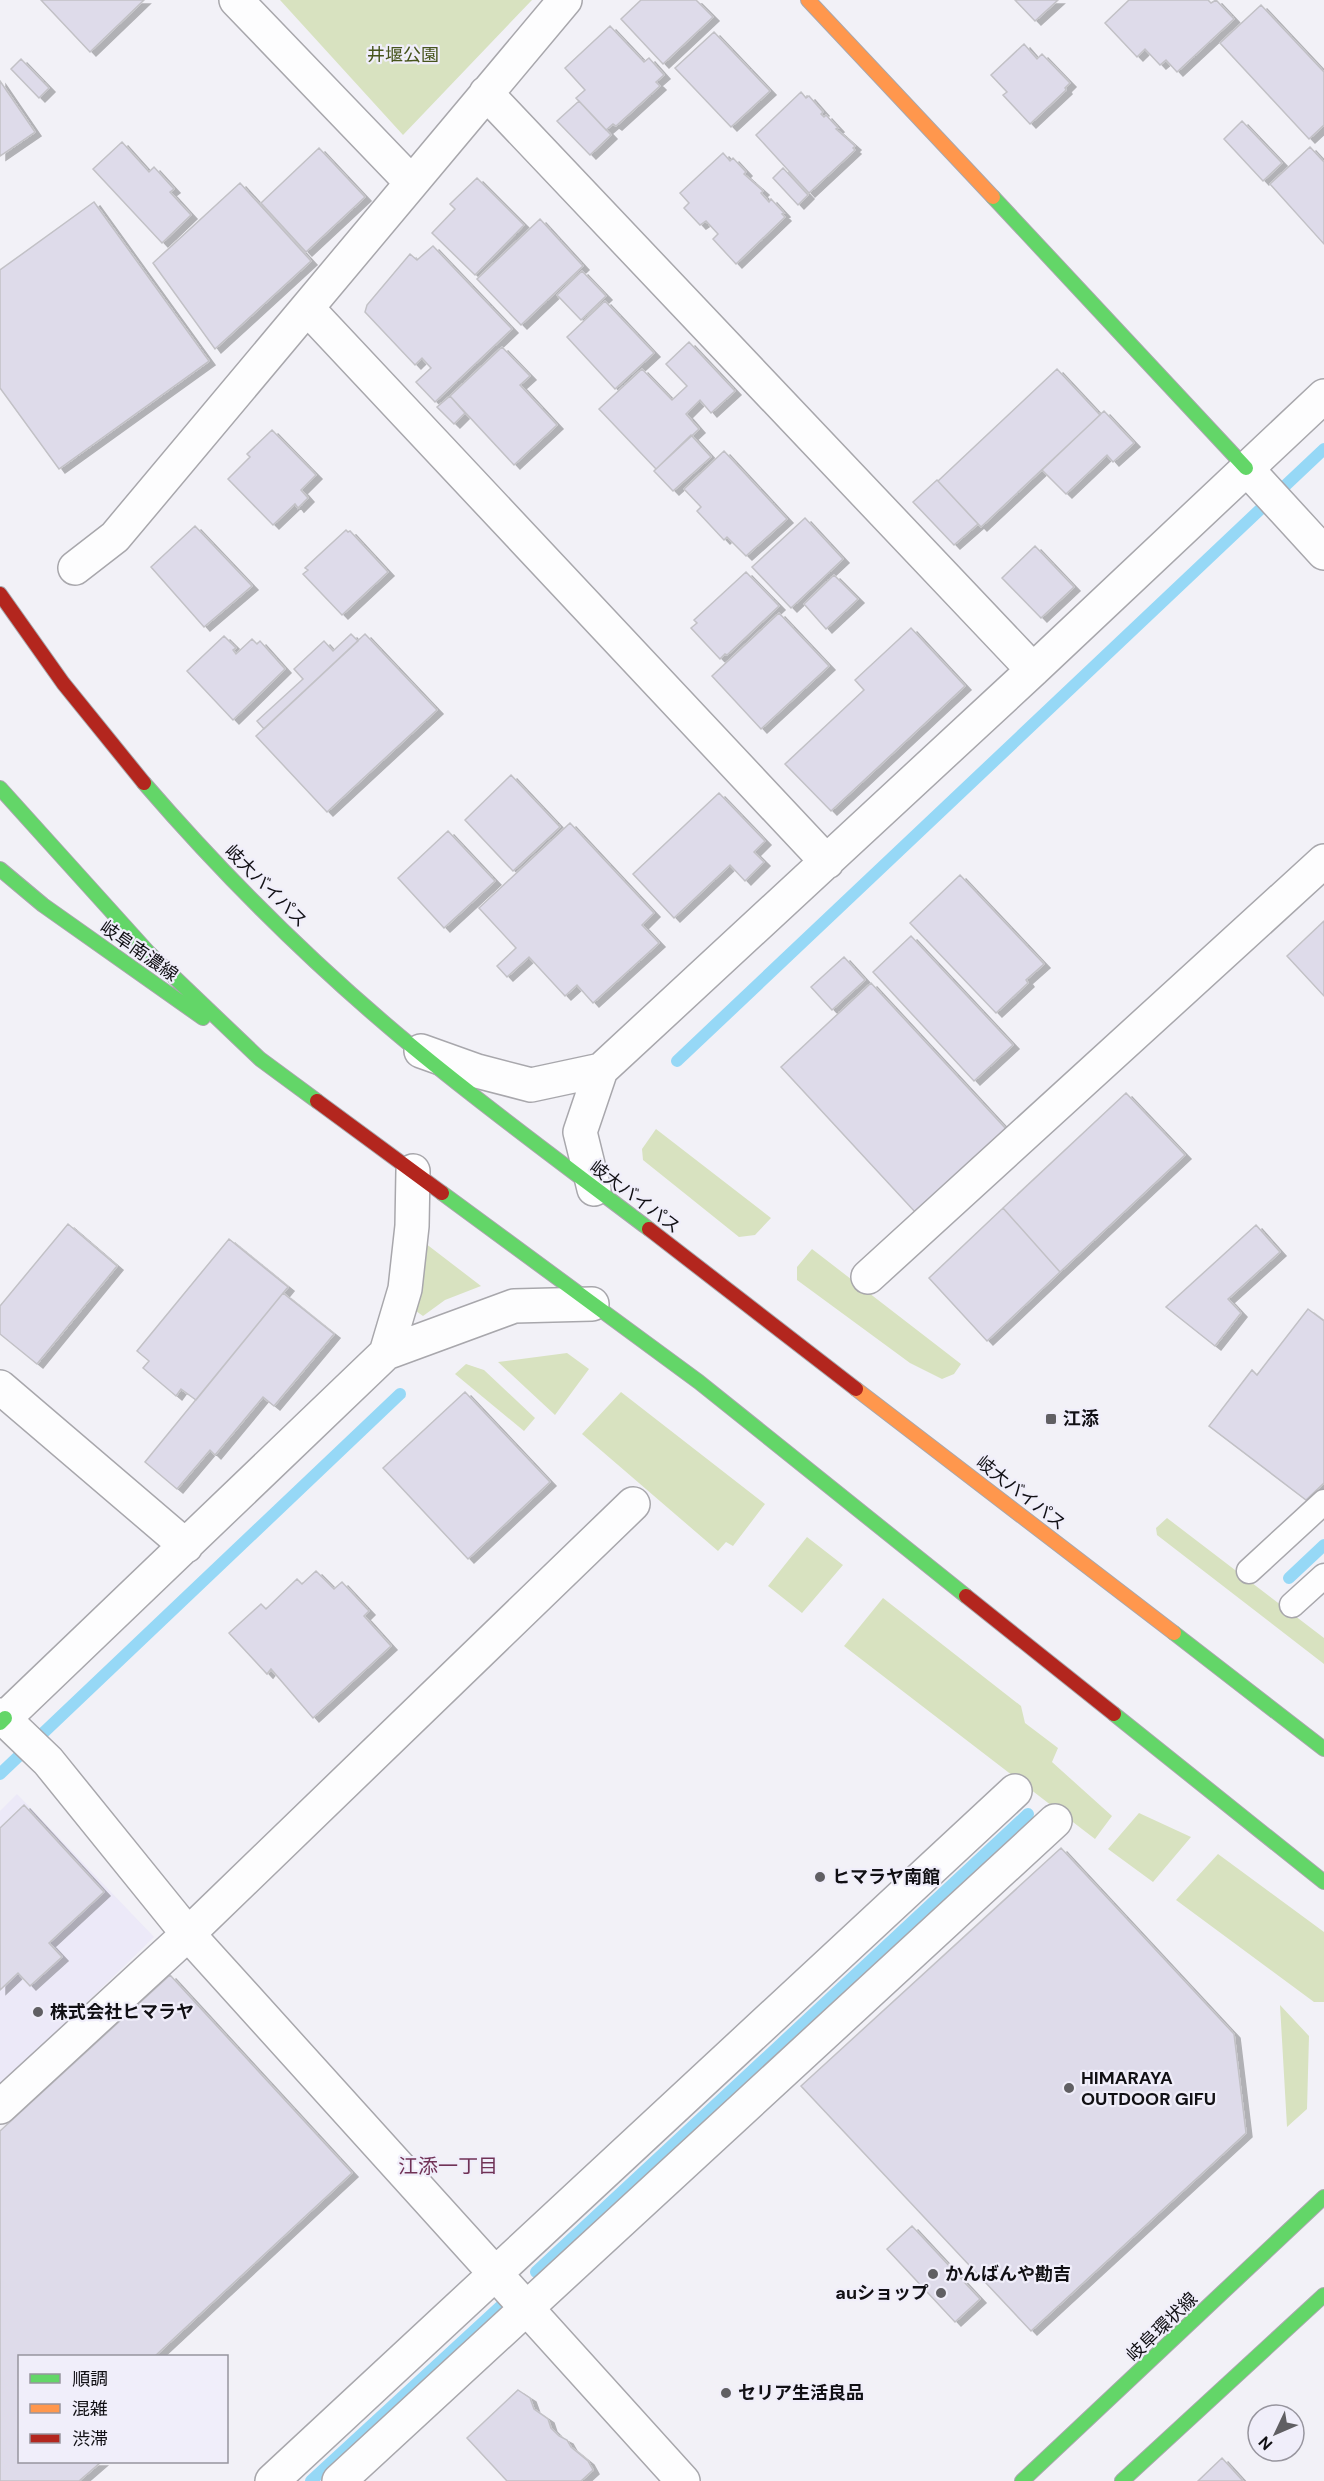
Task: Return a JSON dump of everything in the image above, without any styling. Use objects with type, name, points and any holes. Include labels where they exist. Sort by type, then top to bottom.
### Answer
[{"type":"main road","points":[[808,0],[1254,476]]},
{"type":"main road","name":"岐大バイパス","points":[[0,594],[33,644],[119,756],[194,839],[279,927],[414,1048],[594,1189],[1324,1749]]},
{"type":"main road","points":[[0,788],[148,952],[260,1059],[699,1382],[1324,1882]]},
{"type":"main road","name":"岐阜南濃線","points":[[0,869],[43,905],[260,1059]]},
{"type":"main road","name":"岐阜環状線","points":[[1022,2481],[1324,2197]]},
{"type":"main road","points":[[1122,2481],[1324,2295]]},
{"type":"street","points":[[236,0],[411,182]]},
{"type":"street","points":[[75,568],[115,537],[565,0]]},
{"type":"street","points":[[486,93],[1033,670]]},
{"type":"street","points":[[308,309],[827,862]]},
{"type":"street","points":[[594,1189],[580,1132],[601,1070],[1033,670],[1254,476],[1324,396]]},
{"type":"street","points":[[1254,476],[1324,553]]},
{"type":"street","points":[[868,1276],[1324,861]]},
{"type":"street","points":[[414,1048],[477,1071],[531,1085],[601,1070]]},
{"type":"street","points":[[386,1353],[405,1289],[412,1226],[413,1171]]},
{"type":"street","points":[[592,1304],[514,1306],[386,1353],[5,1722],[48,1761],[188,1934],[683,2481]]},
{"type":"street","points":[[0,1387],[186,1546]]},
{"type":"street","points":[[0,2107],[188,1934],[633,1504]]},
{"type":"street","points":[[272,2481],[1015,1791]]},
{"type":"street","points":[[339,2481],[1054,1821]]},
{"type":"lane","points":[[1249,1571],[1324,1502]]},
{"type":"lane","points":[[1292,1605],[1324,1576]]},
{"type":"shaded area","name":"株式会社ヒマラヤ","points":[[17,1794],[154,1937],[0,2087],[0,1811]]},
{"type":"green space","name":"井堰公園","points":[[280,0],[532,0],[403,135]]},
{"type":"green space","points":[[656,1129],[771,1218],[755,1235],[739,1237],[643,1160],[642,1149]]},
{"type":"green space","points":[[421,1240],[481,1286],[445,1300],[423,1316],[406,1304]]},
{"type":"green space","points":[[812,1249],[961,1364],[954,1374],[942,1379],[910,1363],[797,1280],[797,1267]]},
{"type":"green space","points":[[567,1353],[589,1369],[555,1415],[498,1362]]},
{"type":"green space","points":[[466,1364],[484,1370],[535,1418],[524,1431],[455,1374]]},
{"type":"green space","points":[[621,1392],[765,1504],[733,1546],[726,1542],[718,1551],[582,1434]]},
{"type":"green space","points":[[1167,1518],[1324,1638],[1324,1664],[1157,1535],[1156,1528]]},
{"type":"green space","points":[[807,1537],[843,1565],[802,1613],[768,1586]]},
{"type":"green space","points":[[883,1598],[1021,1706],[1025,1723],[1058,1748],[1052,1762],[1112,1816],[1095,1839],[844,1646]]},
{"type":"green space","points":[[1139,1813],[1191,1837],[1153,1882],[1108,1849]]},
{"type":"green space","points":[[1218,1854],[1324,1932],[1324,2002],[1314,2002],[1176,1900]]},
{"type":"green space","points":[[1280,2005],[1309,2036],[1307,2109],[1287,2127]]},
{"type":"building","points":[[41,0],[144,0],[90,52]]},
{"type":"building","points":[[641,0],[696,0],[713,17],[663,64],[621,19]]},
{"type":"building","points":[[1015,0],[1058,0],[1035,21]]},
{"type":"building","points":[[1129,0],[1208,0],[1211,3],[1216,0],[1234,19],[1177,72],[1166,60],[1160,65],[1145,49],[1137,57],[1105,23]]},
{"type":"building","points":[[1261,5],[1324,72],[1324,125],[1309,139],[1220,43]]},
{"type":"building","points":[[610,26],[644,62],[649,58],[664,75],[656,82],[660,86],[616,126],[613,124],[606,130],[576,98],[585,90],[565,68]]},
{"type":"building","points":[[714,32],[770,91],[731,127],[675,68]]},
{"type":"building","points":[[1024,44],[1037,59],[1042,54],[1070,83],[1065,88],[1066,90],[1030,124],[1003,95],[1007,92],[991,75]]},
{"type":"building","points":[[21,59],[49,88],[39,98],[11,69]]},
{"type":"building","points":[[0,81],[35,132],[0,156]]},
{"type":"building","points":[[801,92],[806,98],[809,96],[823,112],[821,114],[824,117],[826,115],[838,128],[836,129],[855,146],[853,148],[855,150],[809,193],[756,135]]},
{"type":"building","points":[[579,101],[611,135],[590,155],[557,121]]},
{"type":"building","points":[[1242,121],[1282,163],[1263,181],[1224,139]]},
{"type":"building","points":[[122,142],[149,172],[154,167],[174,189],[170,192],[191,215],[162,243],[93,169]]},
{"type":"building","points":[[1310,147],[1324,162],[1324,244],[1270,184]]},
{"type":"building","points":[[319,148],[365,197],[306,252],[261,203]]},
{"type":"building","points":[[723,153],[730,161],[733,158],[746,172],[744,174],[763,191],[761,193],[769,202],[771,199],[785,217],[736,264],[713,239],[718,234],[706,221],[700,225],[684,208],[689,203],[680,193]]},
{"type":"building","points":[[783,168],[808,195],[798,205],[773,178]]},
{"type":"building","points":[[477,178],[524,225],[475,275],[432,233],[455,209],[450,204]]},
{"type":"building","points":[[240,183],[311,261],[215,349],[153,263]]},
{"type":"building","points":[[94,202],[209,361],[59,469],[0,388],[0,270]]},
{"type":"building","points":[[540,219],[583,266],[521,325],[477,279]]},
{"type":"building","points":[[433,246],[512,329],[435,402],[416,382],[431,368],[422,358],[415,365],[365,312],[367,305],[410,254],[417,260]]},
{"type":"building","points":[[582,271],[606,296],[581,320],[557,295]]},
{"type":"building","points":[[605,301],[654,353],[615,389],[567,337]]},
{"type":"building","points":[[689,342],[735,391],[711,413],[700,400],[686,414],[699,429],[656,469],[599,409],[642,369],[672,400],[687,386],[666,364]]},
{"type":"building","points":[[502,347],[530,376],[520,385],[557,425],[514,465],[450,396]]},
{"type":"building","points":[[1057,369],[1100,415],[981,527],[938,481]]},
{"type":"building","points":[[450,396],[465,413],[454,424],[437,407]]},
{"type":"building","points":[[1104,411],[1134,443],[1113,462],[1107,455],[1066,494],[1042,470]]},
{"type":"building","points":[[272,430],[316,475],[301,490],[308,498],[298,508],[295,504],[273,525],[228,479],[250,457],[247,454]]},
{"type":"building","points":[[691,435],[711,457],[673,491],[654,471]]},
{"type":"building","points":[[724,451],[787,519],[746,556],[727,537],[724,540],[697,511],[701,507],[684,489]]},
{"type":"building","points":[[937,480],[978,524],[954,545],[913,502]]},
{"type":"building","points":[[805,518],[843,559],[791,608],[752,567]]},
{"type":"building","points":[[195,526],[252,586],[204,627],[151,567]]},
{"type":"building","points":[[346,530],[350,531],[388,572],[342,615],[303,574],[308,570],[305,568]]},
{"type":"building","points":[[1035,546],[1074,587],[1041,618],[1002,578]]},
{"type":"building","points":[[746,572],[779,606],[720,659],[691,628],[697,623],[694,620]]},
{"type":"building","points":[[834,575],[858,599],[826,629],[804,604]]},
{"type":"building","points":[[779,613],[829,666],[761,729],[712,676]]},
{"type":"building","points":[[911,628],[965,686],[831,811],[785,764],[864,690],[855,680]]},
{"type":"building","points":[[351,634],[358,641],[264,729],[257,721],[303,679],[294,669],[324,641],[333,651]]},
{"type":"building","points":[[365,634],[437,710],[327,812],[256,736]]},
{"type":"building","points":[[224,636],[236,648],[233,650],[236,654],[252,639],[257,644],[260,641],[285,669],[233,720],[187,671]]},
{"type":"building","points":[[511,775],[560,827],[513,871],[465,820]]},
{"type":"building","points":[[719,793],[765,841],[754,852],[764,862],[745,881],[730,865],[674,918],[633,874]]},
{"type":"building","points":[[570,823],[654,913],[642,925],[659,943],[593,1003],[577,985],[565,996],[529,957],[507,977],[497,966],[516,948],[479,908]]},
{"type":"building","points":[[448,831],[495,881],[444,928],[398,878]]},
{"type":"building","points":[[960,875],[1044,964],[1026,980],[1028,983],[996,1013],[910,923]]},
{"type":"building","points":[[1324,921],[1324,996],[1287,956]]},
{"type":"building","points":[[911,936],[1013,1045],[974,1081],[873,972]]},
{"type":"building","points":[[844,957],[865,980],[832,1010],[811,987]]},
{"type":"building","points":[[871,983],[1007,1130],[916,1213],[781,1067]]},
{"type":"building","points":[[1126,1093],[1185,1155],[1060,1272],[1003,1208]]},
{"type":"building","points":[[1003,1208],[1060,1272],[987,1341],[929,1278]]},
{"type":"building","points":[[68,1224],[117,1266],[37,1364],[0,1334],[0,1306]]},
{"type":"building","points":[[1256,1225],[1280,1252],[1228,1299],[1241,1313],[1215,1346],[1166,1307]]},
{"type":"building","points":[[229,1239],[288,1287],[196,1400],[181,1389],[176,1396],[143,1368],[149,1361],[137,1351]]},
{"type":"building","points":[[283,1293],[334,1334],[274,1406],[263,1397],[215,1455],[210,1450],[177,1489],[145,1462]]},
{"type":"building","points":[[1308,1309],[1324,1321],[1324,1483],[1306,1500],[1209,1426],[1252,1370],[1257,1375]]},
{"type":"building","points":[[465,1392],[550,1482],[468,1559],[383,1468]]},
{"type":"building","points":[[316,1571],[334,1589],[342,1582],[369,1611],[364,1616],[391,1646],[313,1718],[271,1669],[267,1674],[229,1633],[261,1604],[266,1609],[297,1579],[302,1584]]},
{"type":"building","points":[[24,1805],[104,1892],[49,1943],[62,1957],[30,1986],[18,1973],[0,1990],[0,1828]]},
{"type":"building","points":[[1061,1848],[1234,2034],[1246,2133],[1031,2331],[801,2086]]},
{"type":"building","points":[[170,1975],[352,2173],[156,2355],[18,2355],[18,2463],[100,2463],[79,2481],[0,2481],[0,2131]]},
{"type":"building","name":"かんばんや勘吉","points":[[912,2226],[980,2299],[955,2322],[887,2249]]},
{"type":"building","points":[[518,2390],[530,2398],[534,2409],[548,2419],[551,2428],[588,2461],[593,2470],[581,2481],[507,2481],[467,2438]]},
{"type":"building","points":[[1222,2458],[1243,2481],[1198,2481]]},
{"type":"waterway","points":[[677,1061],[1324,449]]},
{"type":"waterway","points":[[0,1774],[400,1394]]},
{"type":"waterway","points":[[1289,1578],[1324,1545]]},
{"type":"waterway","points":[[536,2272],[1028,1814]]},
{"type":"waterway","points":[[311,2481],[501,2306]]},
{"type":"traffic: fast","points":[[993,197],[1246,468]]},
{"type":"traffic: fast","points":[[144,783],[240,888],[378,1018],[530,1140],[649,1229]]},
{"type":"traffic: fast","points":[[0,788],[148,952],[260,1059],[317,1101]]},
{"type":"traffic: fast","points":[[0,869],[43,905],[203,1018]]},
{"type":"traffic: fast","points":[[442,1193],[699,1382],[966,1596]]},
{"type":"traffic: fast","points":[[1174,1633],[1324,1749]]},
{"type":"traffic: fast","points":[[1114,1714],[1324,1882]]},
{"type":"traffic: fast","points":[[0,1723],[5,1718]]},
{"type":"traffic: fast","points":[[1022,2481],[1324,2197]]},
{"type":"traffic: fast","points":[[1122,2481],[1324,2295]]},
{"type":"traffic: slow","points":[[808,0],[993,197]]},
{"type":"traffic: slow","points":[[856,1389],[1174,1633]]},
{"type":"traffic: jam","points":[[0,594],[63,683],[144,783]]},
{"type":"traffic: jam","points":[[317,1101],[442,1193]]},
{"type":"traffic: jam","points":[[649,1229],[856,1389]]},
{"type":"traffic: jam","points":[[966,1596],[1114,1714]]},
{"type":"place","name":"江添","points":[[1051,1419]]},
{"type":"place","name":"ヒマラヤ南館","points":[[820,1877]]},
{"type":"place","name":"株式会社ヒマラヤ","points":[[38,2012]]},
{"type":"place","name":"HIMARAYA OUTDOOR GIFU","points":[[1069,2088]]},
{"type":"place","name":"かんばんや勘吉","points":[[933,2274]]},
{"type":"place","name":"auショップ","points":[[941,2293]]},
{"type":"place","name":"セリア生活良品","points":[[726,2393]]},
{"type":"district","name":"江添一丁目","points":[[448,2166]]}]
